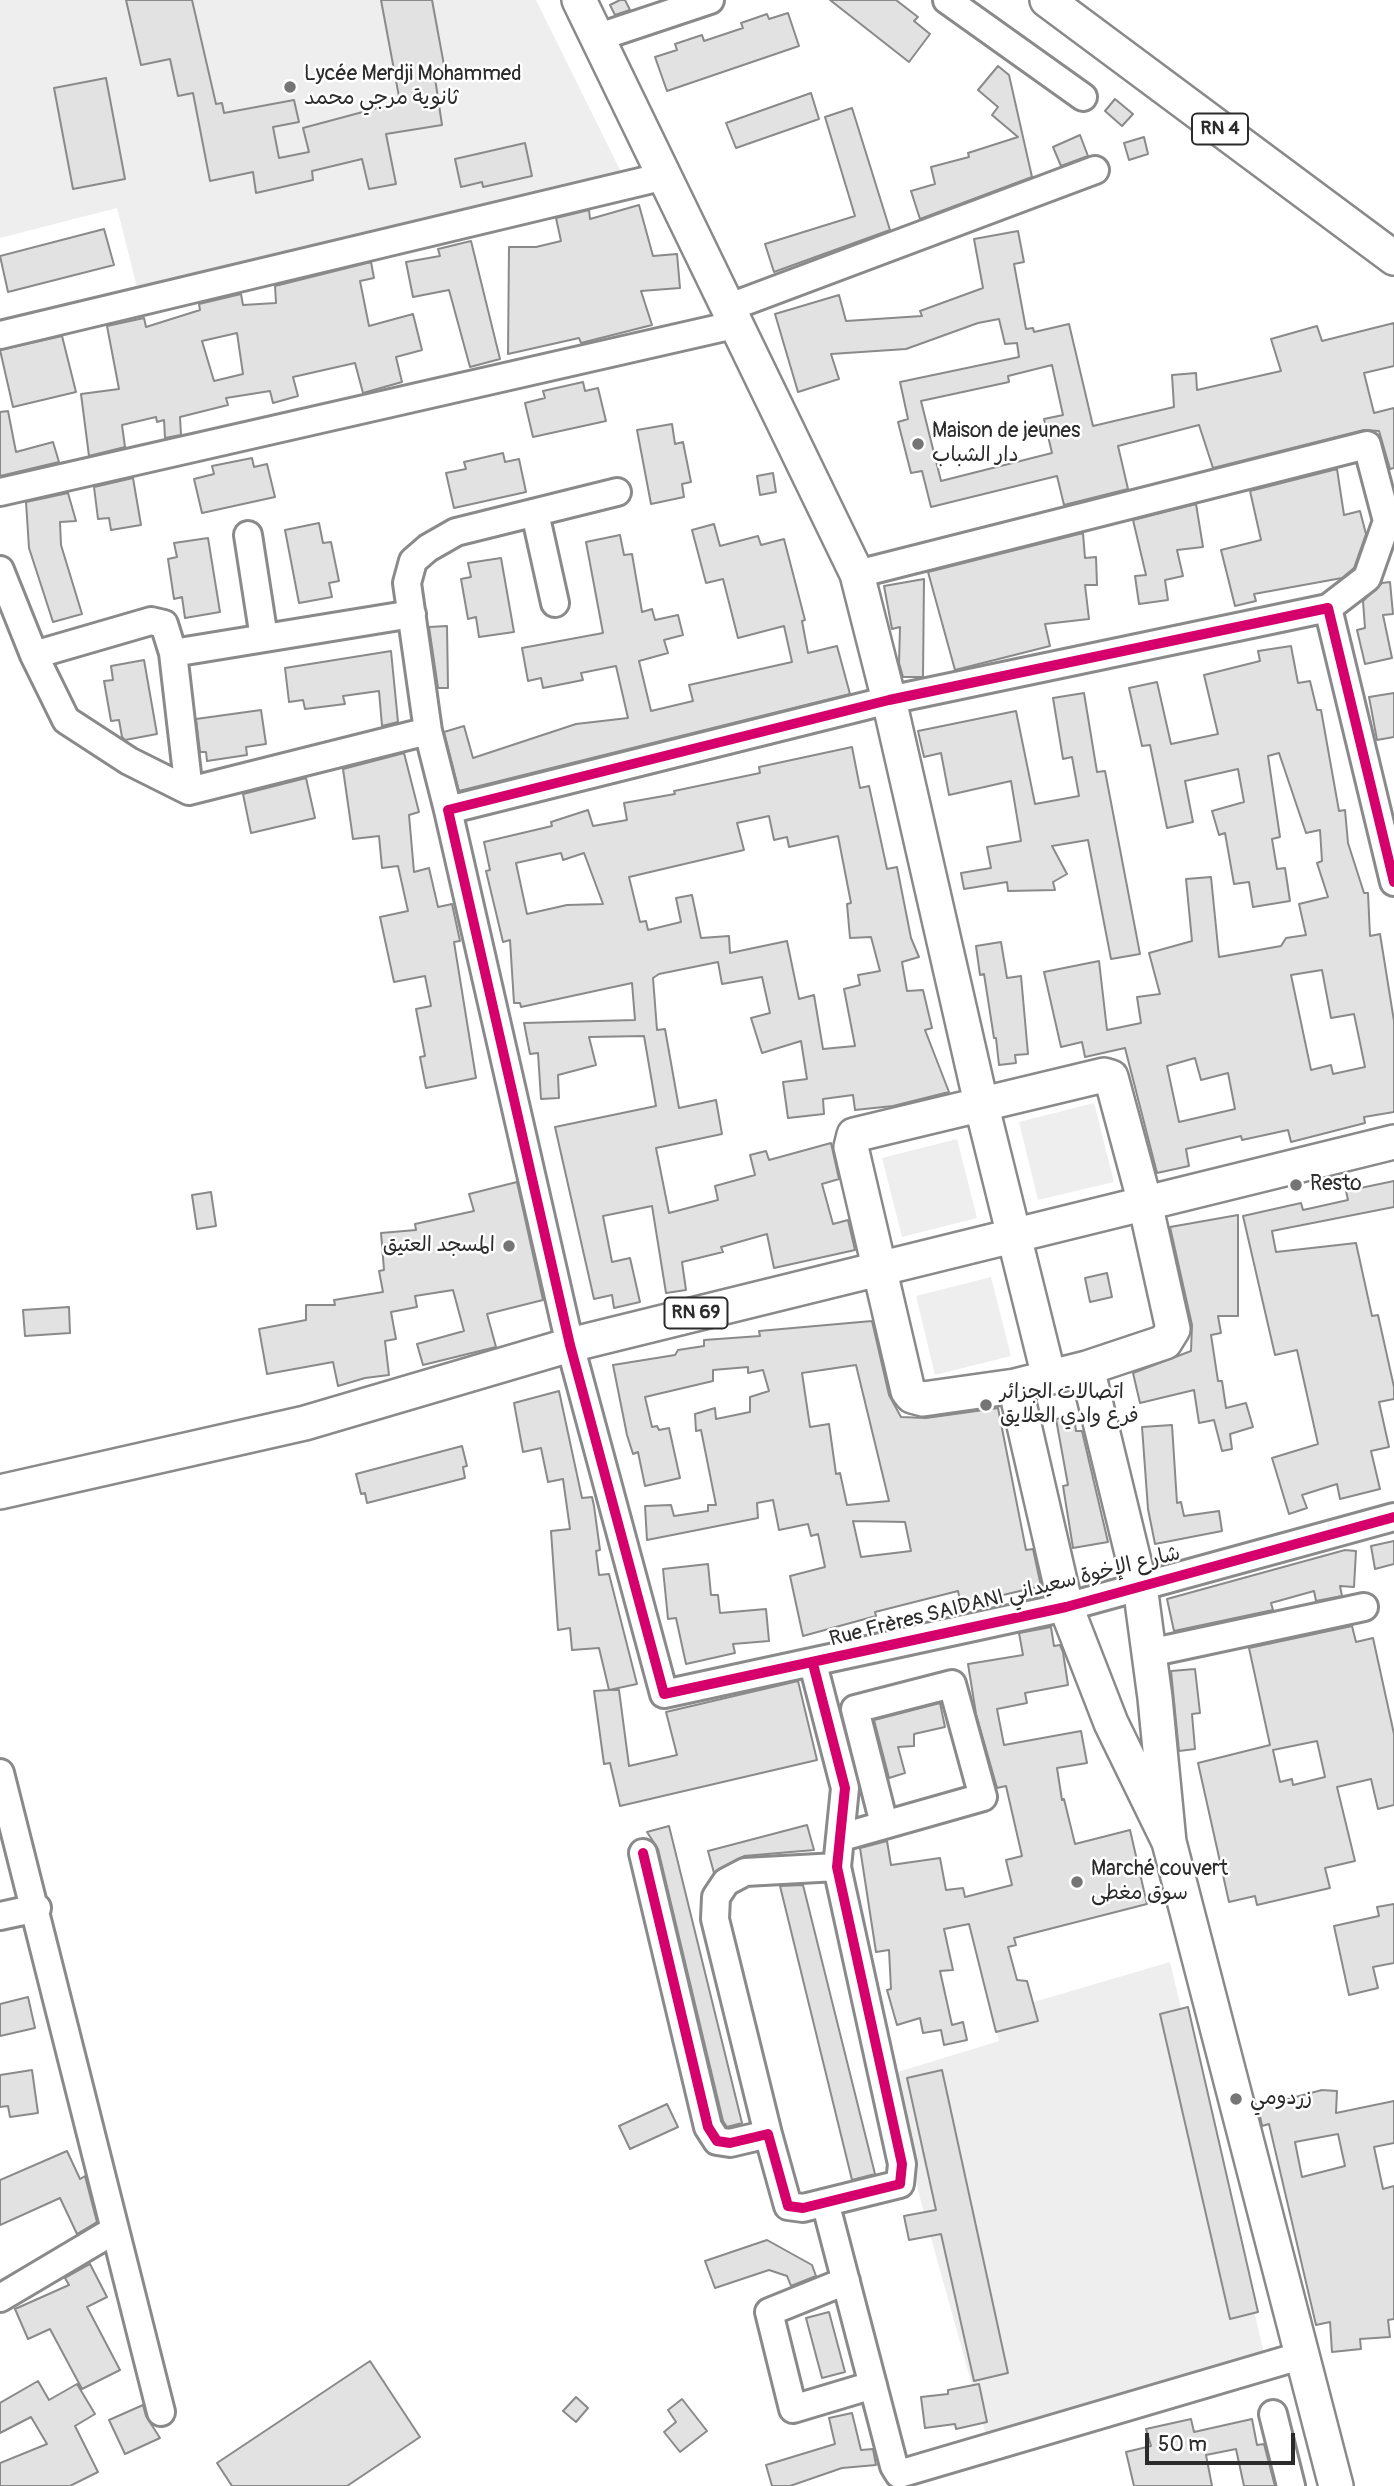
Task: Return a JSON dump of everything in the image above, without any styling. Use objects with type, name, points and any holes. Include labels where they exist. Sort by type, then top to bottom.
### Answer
[{"type":"main road","points":[[579,0],[857,574],[890,700],[981,1103],[1049,1377]]},
{"type":"main road","name":"RN 4","points":[[1047,0],[1394,258]]},
{"type":"main road","points":[[1109,1075],[1145,1203],[1172,1334],[1165,1342],[1087,1368],[1015,1386],[923,1399],[912,1396],[851,1140],[860,1132],[1109,1075]]},
{"type":"main road","name":"RN 69","points":[[0,1492],[305,1423],[569,1345],[1394,1142]]},
{"type":"main road","points":[[1087,1368],[1140,1586],[1169,1842],[1300,2356],[1336,2486]]},
{"type":"main road","points":[[1015,1386],[1066,1607],[1111,1723],[1169,1842]]},
{"type":"street","points":[[596,38],[710,0]]},
{"type":"street","points":[[947,0],[1083,97]]},
{"type":"street","points":[[0,492],[734,316],[1095,170]]},
{"type":"street","points":[[0,335],[664,176]]},
{"type":"street","points":[[448,810],[890,700],[1328,608],[1367,578],[1390,520],[1367,444],[857,574]]},
{"type":"street","points":[[569,1345],[428,731],[407,583],[413,561],[428,548],[456,532],[617,492]]},
{"type":"street","points":[[535,513],[555,603]]},
{"type":"street","points":[[248,535],[264,638]]},
{"type":"street","points":[[0,570],[34,654],[66,720],[129,761],[189,790],[428,731]]},
{"type":"street","points":[[1328,608],[1394,882]]},
{"type":"street","points":[[173,653],[412,614]]},
{"type":"street","points":[[34,654],[158,621],[164,624],[173,653],[189,790]]},
{"type":"street","name":"Rue Frères SAIDANI شارع الإخوة سعيداني","points":[[569,1345],[664,1694],[813,1664],[1066,1607],[1394,1517]]},
{"type":"street","points":[[1149,1653],[1364,1607]]},
{"type":"street","points":[[813,1664],[845,1788],[837,1867],[902,2164],[900,2184],[803,2208],[788,2206],[715,1919],[716,1897],[726,1882],[745,1872],[837,1867]]},
{"type":"street","points":[[842,1837],[982,1797],[952,1684],[855,1709],[881,1812]]},
{"type":"street","points":[[1,1782],[37,1909],[113,2231],[161,2412]]},
{"type":"street","points":[[643,1853],[708,2127],[717,2141],[730,2143],[768,2134]]},
{"type":"street","points":[[0,1916],[37,1909]]},
{"type":"street","points":[[829,2217],[894,2466],[899,2474],[908,2474],[1300,2356]]},
{"type":"street","points":[[0,2298],[113,2231]]},
{"type":"street","points":[[846,2281],[769,2312],[793,2409],[873,2385]]},
{"type":"street","points":[[1273,2414],[1291,2486]]},
{"type":"shaded area","name":"Lycée Merdji Mohammed ثانوية مرجي محمد","points":[[0,0],[536,0],[622,174],[139,295],[117,208],[0,238]]},
{"type":"shaded area","points":[[1094,1103],[1114,1182],[1038,1200],[1019,1122]]},
{"type":"shaded area","points":[[957,1139],[977,1218],[902,1237],[882,1158]]},
{"type":"shaded area","points":[[991,1277],[1011,1356],[935,1375],[916,1296]]},
{"type":"shaded area","points":[[1170,1962],[1265,2357],[987,2439],[921,2202],[891,2074],[999,2041],[993,2014]]},
{"type":"building","points":[[126,0],[192,0],[216,104],[222,103],[224,113],[294,100],[299,122],[273,127],[279,158],[309,152],[303,128],[400,102],[381,0],[432,0],[446,76],[435,78],[442,125],[386,134],[396,184],[369,189],[362,159],[312,171],[313,180],[256,193],[253,172],[210,181],[193,93],[178,96],[170,59],[141,65]]},
{"type":"building","points":[[625,0],[630,10],[615,15],[610,5]]},
{"type":"building","points":[[830,0],[896,0],[918,17],[914,21],[930,34],[909,62]]},
{"type":"building","points":[[788,13],[799,46],[667,91],[655,57],[677,50],[675,44],[702,35],[704,41],[743,28],[741,23],[767,14],[769,19]]},
{"type":"building","points":[[998,66],[1009,75],[1032,177],[920,219],[911,191],[935,184],[931,167],[969,157],[968,153],[1018,137],[992,115],[998,107],[978,90]]},
{"type":"building","points":[[106,78],[125,179],[73,189],[54,88]]},
{"type":"building","points":[[811,93],[819,119],[736,148],[726,123]]},
{"type":"building","points":[[1115,99],[1133,114],[1122,126],[1105,111]]},
{"type":"building","points":[[852,108],[890,230],[774,272],[765,244],[855,216],[825,117]]},
{"type":"building","points":[[1080,135],[1088,156],[1061,166],[1053,147]]},
{"type":"building","points":[[1144,137],[1148,154],[1129,160],[1124,143]]},
{"type":"building","points":[[525,143],[532,176],[483,187],[482,182],[461,187],[455,159]]},
{"type":"building","points":[[639,205],[653,256],[677,254],[680,288],[641,291],[652,325],[581,343],[579,338],[508,354],[509,247],[536,247],[561,241],[556,218],[589,210],[590,219]]},
{"type":"building","points":[[104,229],[114,265],[8,292],[0,256]]},
{"type":"building","points":[[1018,231],[1024,262],[1014,264],[1026,329],[1033,328],[1034,332],[1069,324],[1093,426],[1174,407],[1172,375],[1196,373],[1197,390],[1281,371],[1271,339],[1317,326],[1322,341],[1394,323],[1394,366],[1364,373],[1374,413],[1394,408],[1394,468],[1390,469],[1379,431],[1364,430],[1213,468],[1199,425],[1118,446],[1128,489],[1064,505],[1057,476],[931,507],[922,471],[911,473],[898,422],[908,419],[900,382],[1019,357],[1017,343],[1005,344],[999,319],[978,323],[906,349],[831,354],[839,379],[798,392],[775,314],[839,295],[846,321],[922,316],[920,311],[983,288],[974,239]],"holes":[[[1052,365],[1063,415],[1044,419],[1052,453],[941,481],[921,401],[1009,382],[1008,376]]]},
{"type":"building","points":[[471,241],[500,359],[470,367],[449,290],[413,297],[406,262],[440,256],[438,249]]},
{"type":"building","points":[[371,262],[374,278],[360,281],[369,326],[413,314],[422,350],[396,357],[402,382],[363,393],[355,363],[293,377],[298,396],[273,403],[270,391],[226,398],[228,405],[180,417],[181,435],[165,438],[164,420],[157,422],[156,417],[122,425],[125,447],[89,456],[81,394],[119,389],[107,326],[144,318],[146,327],[200,310],[199,304],[241,294],[243,305],[276,303],[275,286]],"holes":[[[237,333],[243,374],[214,381],[202,341]]]},
{"type":"building","points":[[62,336],[76,392],[13,407],[0,350]]},
{"type":"building","points":[[583,382],[585,391],[598,388],[606,421],[533,437],[525,403],[545,398],[543,391]]},
{"type":"building","points":[[8,411],[16,452],[53,442],[59,462],[0,476],[0,412]]},
{"type":"building","points":[[672,424],[675,444],[683,442],[691,482],[682,484],[684,497],[651,504],[637,430]]},
{"type":"building","points":[[503,453],[505,462],[519,459],[526,492],[454,508],[446,473],[466,469],[464,462]]},
{"type":"building","points":[[252,458],[254,467],[267,464],[275,497],[202,513],[194,479],[214,474],[212,466]]},
{"type":"building","points":[[1337,469],[1344,515],[1360,511],[1366,534],[1354,568],[1342,578],[1254,594],[1256,601],[1235,606],[1221,550],[1261,540],[1250,491]]},
{"type":"building","points":[[773,473],[776,492],[760,495],[757,476]]},
{"type":"building","points":[[133,478],[141,525],[111,530],[109,518],[98,519],[94,487]]},
{"type":"building","points":[[68,493],[76,521],[60,522],[61,545],[82,614],[53,622],[29,548],[26,502]]},
{"type":"building","points":[[1196,504],[1203,547],[1177,550],[1183,576],[1165,580],[1168,600],[1139,604],[1135,576],[1146,575],[1133,520]]},
{"type":"building","points":[[319,523],[323,543],[331,542],[339,581],[329,583],[332,597],[299,603],[285,530]]},
{"type":"building","points":[[714,524],[720,546],[758,536],[761,545],[784,539],[805,620],[802,621],[808,653],[837,646],[850,694],[459,791],[444,732],[464,726],[473,758],[576,724],[628,718],[616,666],[581,673],[583,680],[543,688],[541,678],[528,681],[522,648],[603,633],[586,542],[620,535],[624,555],[632,554],[642,612],[652,609],[655,620],[678,615],[683,635],[664,640],[668,653],[639,661],[651,711],[693,701],[689,685],[792,662],[784,626],[738,638],[723,579],[706,583],[692,530]]},
{"type":"building","points":[[1083,533],[1085,558],[1096,557],[1097,585],[1085,585],[1089,619],[1045,624],[1050,646],[955,670],[928,572]]},
{"type":"building","points":[[208,538],[220,612],[185,618],[182,597],[174,599],[168,559],[177,557],[174,543]]},
{"type":"building","points":[[501,558],[514,632],[479,637],[476,617],[468,619],[461,579],[471,577],[468,563]]},
{"type":"building","points":[[924,579],[923,677],[903,677],[899,663],[900,627],[892,629],[884,586]]},
{"type":"building","points":[[1390,582],[1393,614],[1383,615],[1392,658],[1365,664],[1357,630],[1365,628],[1363,601],[1382,583]]},
{"type":"building","points":[[447,626],[448,688],[438,688],[429,627]]},
{"type":"building","points":[[1291,646],[1298,683],[1310,681],[1317,710],[1321,710],[1339,811],[1345,810],[1348,843],[1364,893],[1368,893],[1370,936],[1380,934],[1394,1021],[1394,1112],[1364,1117],[1365,1123],[1291,1142],[1288,1130],[1242,1140],[1241,1136],[1186,1149],[1189,1166],[1157,1173],[1125,1048],[1085,1057],[1082,1042],[1061,1047],[1044,972],[1099,961],[1107,1030],[1141,1023],[1137,997],[1160,994],[1149,953],[1192,941],[1186,879],[1211,877],[1219,957],[1281,946],[1286,938],[1306,935],[1299,904],[1328,897],[1317,863],[1322,861],[1320,830],[1306,833],[1279,753],[1268,756],[1280,837],[1272,839],[1277,869],[1285,868],[1290,901],[1253,907],[1249,882],[1234,884],[1225,833],[1219,835],[1212,811],[1244,802],[1238,769],[1185,781],[1193,822],[1167,828],[1150,745],[1142,746],[1129,688],[1157,682],[1171,744],[1218,734],[1204,675],[1260,661],[1258,651]],"holes":[[[1322,970],[1331,1018],[1354,1014],[1365,1067],[1333,1074],[1331,1065],[1311,1070],[1291,975]],[[1195,1058],[1201,1080],[1228,1073],[1235,1109],[1179,1122],[1167,1066]]]},
{"type":"building","points":[[391,651],[398,722],[382,726],[379,691],[343,696],[345,704],[305,709],[303,700],[289,702],[285,668]]},
{"type":"building","points":[[144,660],[157,734],[125,740],[119,720],[111,721],[104,681],[113,680],[111,666]]},
{"type":"building","points":[[1084,693],[1097,772],[1105,771],[1140,954],[1111,959],[1088,840],[1052,846],[1067,874],[1053,882],[1055,890],[1008,891],[1007,882],[964,889],[961,873],[991,868],[987,847],[1021,841],[1011,781],[949,795],[941,753],[924,757],[918,731],[1016,711],[1035,804],[1079,796],[1072,757],[1063,759],[1053,698]]},
{"type":"building","points":[[1394,693],[1394,737],[1377,740],[1369,697]]},
{"type":"building","points":[[261,710],[266,744],[246,747],[247,755],[207,761],[206,752],[200,752],[196,719]]},
{"type":"building","points":[[852,747],[860,788],[869,786],[887,869],[897,867],[911,938],[919,957],[902,962],[907,991],[923,990],[932,1028],[925,1030],[949,1092],[893,1106],[855,1110],[853,1095],[823,1099],[824,1114],[788,1118],[783,1082],[807,1079],[801,1041],[762,1053],[751,1018],[770,1013],[762,977],[722,984],[718,962],[659,974],[653,978],[657,1030],[665,1029],[679,1108],[716,1100],[722,1134],[656,1148],[669,1213],[718,1200],[715,1186],[755,1175],[750,1155],[766,1151],[769,1160],[831,1143],[839,1179],[822,1184],[833,1224],[848,1220],[855,1250],[774,1268],[767,1234],[721,1247],[723,1252],[682,1262],[686,1290],[666,1293],[652,1206],[603,1216],[612,1262],[630,1258],[640,1302],[614,1308],[612,1295],[594,1299],[555,1127],[656,1106],[644,1036],[589,1037],[596,1065],[558,1075],[559,1098],[541,1099],[538,1053],[530,1054],[524,1023],[635,1020],[632,983],[521,1007],[520,1003],[514,1003],[510,940],[503,942],[486,871],[490,870],[484,842],[552,826],[551,822],[588,810],[593,826],[627,820],[624,803],[675,794],[674,791],[760,773],[759,767]],"holes":[[[769,816],[774,840],[787,837],[789,847],[838,836],[851,903],[847,904],[850,938],[871,937],[880,971],[858,975],[860,985],[844,989],[855,1046],[823,1049],[814,995],[799,999],[787,941],[730,953],[729,936],[701,938],[692,895],[676,898],[681,922],[648,930],[646,921],[640,922],[629,877],[744,850],[737,823]],[[561,853],[563,860],[584,853],[603,904],[567,905],[527,914],[516,863]]]},
{"type":"building","points":[[404,753],[419,812],[409,815],[414,872],[429,868],[438,907],[452,904],[460,941],[454,942],[476,1078],[426,1088],[420,1057],[425,1056],[416,1009],[431,1006],[425,976],[394,982],[380,917],[408,911],[398,866],[382,868],[379,836],[353,839],[343,769]]},
{"type":"building","points":[[306,778],[315,818],[251,833],[243,794]]},
{"type":"building","points":[[1001,942],[1007,978],[1021,976],[1028,1054],[1015,1055],[1016,1063],[999,1065],[984,974],[980,975],[976,946]]},
{"type":"building","points":[[1394,1181],[1394,1207],[1272,1231],[1276,1252],[1356,1243],[1372,1316],[1378,1315],[1394,1387],[1394,1399],[1379,1402],[1389,1447],[1371,1451],[1380,1489],[1340,1499],[1337,1484],[1302,1495],[1307,1508],[1289,1514],[1272,1458],[1318,1444],[1297,1350],[1275,1355],[1243,1216],[1301,1203],[1303,1210],[1348,1200],[1346,1191]]},
{"type":"building","points":[[517,1182],[543,1300],[487,1314],[496,1347],[423,1365],[417,1344],[464,1331],[453,1290],[415,1296],[417,1307],[391,1312],[396,1339],[385,1341],[389,1375],[365,1378],[338,1386],[333,1362],[267,1374],[259,1329],[306,1320],[306,1305],[335,1305],[334,1300],[383,1292],[379,1271],[384,1270],[381,1233],[416,1230],[415,1224],[474,1211],[469,1194]]},
{"type":"building","points":[[211,1192],[216,1226],[197,1229],[192,1195]]},
{"type":"building","points":[[1238,1215],[1238,1316],[1218,1316],[1221,1333],[1211,1335],[1218,1381],[1222,1381],[1226,1408],[1246,1403],[1253,1427],[1230,1434],[1232,1449],[1222,1451],[1214,1420],[1199,1423],[1194,1390],[1140,1403],[1133,1373],[1191,1351],[1192,1325],[1170,1227]]},
{"type":"building","points":[[1107,1273],[1112,1297],[1090,1302],[1085,1278]]},
{"type":"building","points":[[69,1307],[70,1333],[25,1336],[23,1310]]},
{"type":"building","points":[[872,1321],[889,1395],[901,1417],[926,1418],[998,1408],[1026,1550],[1033,1549],[1041,1586],[961,1605],[958,1591],[875,1612],[876,1616],[803,1636],[790,1576],[825,1567],[818,1534],[811,1536],[808,1524],[779,1530],[773,1500],[757,1503],[758,1518],[647,1540],[645,1506],[671,1505],[674,1516],[708,1511],[708,1505],[716,1505],[701,1430],[696,1431],[695,1414],[715,1408],[716,1419],[750,1412],[750,1397],[769,1391],[763,1370],[748,1373],[748,1367],[713,1370],[713,1381],[645,1397],[652,1427],[657,1426],[659,1430],[669,1428],[680,1478],[645,1486],[638,1452],[633,1454],[627,1435],[613,1365],[675,1355],[678,1350],[704,1346],[704,1340],[760,1336],[759,1331]],"holes":[[[856,1365],[889,1501],[847,1505],[840,1473],[836,1474],[829,1424],[810,1427],[802,1373]],[[853,1521],[905,1522],[911,1551],[861,1557]]]},
{"type":"building","points":[[559,1391],[582,1498],[592,1497],[594,1506],[600,1550],[596,1551],[599,1575],[609,1574],[637,1684],[609,1690],[599,1648],[572,1650],[570,1628],[558,1630],[551,1531],[570,1529],[563,1479],[548,1482],[541,1448],[523,1452],[514,1403]]},
{"type":"building","points":[[1074,1416],[1076,1431],[1082,1431],[1108,1542],[1073,1548],[1063,1486],[1068,1485],[1056,1419]]},
{"type":"building","points":[[1172,1425],[1177,1503],[1181,1502],[1184,1516],[1219,1511],[1222,1531],[1155,1544],[1148,1509],[1142,1427]]},
{"type":"building","points":[[462,1446],[467,1466],[463,1467],[465,1478],[367,1503],[365,1493],[361,1494],[356,1474]]},
{"type":"building","points":[[1394,1541],[1394,1564],[1375,1569],[1371,1546]]},
{"type":"building","points":[[1345,1550],[1356,1551],[1354,1587],[1340,1586],[1342,1596],[1316,1601],[1314,1591],[1271,1603],[1273,1610],[1174,1631],[1167,1599]]},
{"type":"building","points":[[708,1564],[711,1595],[718,1595],[720,1613],[766,1609],[769,1641],[733,1644],[735,1653],[686,1664],[676,1618],[668,1619],[663,1569]]},
{"type":"building","points":[[1352,1626],[1356,1642],[1373,1638],[1394,1734],[1394,1805],[1378,1809],[1371,1779],[1337,1787],[1355,1861],[1325,1868],[1330,1888],[1257,1905],[1255,1896],[1229,1902],[1198,1763],[1270,1745],[1249,1648]],"holes":[[[1317,1741],[1325,1777],[1293,1785],[1292,1779],[1280,1782],[1273,1750]]]},
{"type":"building","points":[[1051,1627],[1054,1646],[1060,1645],[1063,1652],[1068,1685],[1025,1693],[1027,1703],[997,1709],[1004,1745],[1081,1731],[1087,1763],[1057,1768],[1062,1800],[1064,1799],[1075,1844],[1130,1830],[1147,1904],[1014,1938],[1016,1945],[1008,1947],[1017,1980],[1027,1981],[1038,2021],[996,2032],[969,1924],[944,1929],[953,1970],[940,1971],[952,2025],[963,2022],[967,2040],[944,2045],[941,2030],[923,2033],[920,2018],[897,2025],[887,1990],[891,1989],[889,1950],[876,1952],[860,1848],[887,1841],[891,1865],[940,1858],[946,1890],[963,1888],[965,1897],[1012,1885],[1006,1860],[1022,1856],[1006,1786],[997,1788],[976,1714],[968,1664],[1023,1655],[1019,1633]]},
{"type":"building","points":[[1195,1669],[1200,1713],[1192,1714],[1195,1749],[1179,1751],[1171,1671]]},
{"type":"building","points":[[798,1681],[817,1760],[620,1806],[610,1763],[604,1764],[594,1691],[619,1690],[629,1766],[677,1755],[666,1712]]},
{"type":"building","points":[[940,1703],[945,1727],[914,1734],[914,1746],[898,1747],[905,1773],[889,1778],[874,1720]]},
{"type":"building","points":[[807,1825],[814,1850],[744,1856],[714,1873],[708,1851]]},
{"type":"building","points":[[669,1826],[742,2123],[727,2127],[723,2121],[658,1849],[647,1832]]},
{"type":"building","points":[[803,1885],[875,2174],[852,2180],[780,1886]]},
{"type":"building","points":[[1394,1904],[1394,1963],[1373,1967],[1378,1988],[1349,1995],[1334,1926],[1379,1916],[1377,1907]]},
{"type":"building","points":[[28,1997],[35,2028],[0,2036],[0,2004]]},
{"type":"building","points":[[1188,2007],[1258,2312],[1230,2319],[1160,2014]]},
{"type":"building","points":[[32,2070],[38,2113],[10,2117],[8,2106],[0,2107],[0,2075]]},
{"type":"building","points":[[942,2070],[1008,2373],[974,2381],[941,2234],[909,2240],[904,2216],[936,2210],[907,2078]]},
{"type":"building","points":[[1322,2090],[1337,2091],[1336,2113],[1394,2101],[1394,2143],[1374,2147],[1383,2189],[1394,2186],[1394,2319],[1388,2320],[1390,2337],[1360,2339],[1361,2349],[1332,2352],[1330,2322],[1316,2325],[1269,2124],[1262,2126],[1258,2107]],"holes":[[[1338,2134],[1345,2166],[1302,2177],[1295,2142]]]},
{"type":"building","points":[[667,2104],[678,2127],[630,2149],[619,2126]]},
{"type":"building","points":[[67,2151],[80,2179],[85,2176],[97,2222],[77,2234],[60,2198],[0,2225],[0,2180]]},
{"type":"building","points":[[767,2240],[812,2265],[816,2276],[791,2286],[787,2276],[769,2270],[715,2288],[705,2261]]},
{"type":"building","points":[[90,2264],[107,2297],[87,2307],[120,2370],[82,2389],[50,2329],[28,2339],[15,2309],[69,2285],[65,2278]]},
{"type":"building","points":[[829,2312],[845,2372],[822,2378],[806,2318]]},
{"type":"building","points":[[370,2361],[420,2437],[347,2486],[232,2486],[217,2463]]},
{"type":"building","points":[[38,2381],[49,2400],[77,2384],[95,2414],[75,2426],[98,2472],[70,2486],[0,2486],[0,2463],[47,2444],[31,2417],[0,2433],[0,2403]]},
{"type":"building","points":[[979,2384],[987,2422],[956,2429],[955,2424],[925,2428],[921,2397],[948,2394],[948,2390]]},
{"type":"building","points":[[576,2397],[588,2408],[576,2422],[563,2411]]},
{"type":"building","points":[[682,2399],[707,2431],[680,2452],[664,2432],[676,2422],[668,2410]]},
{"type":"building","points":[[143,2405],[146,2416],[160,2438],[125,2454],[109,2420]]},
{"type":"building","points":[[852,2413],[861,2450],[873,2449],[876,2465],[842,2468],[790,2486],[772,2486],[766,2465],[835,2444],[829,2418]]},
{"type":"building","points":[[1191,2419],[1194,2432],[1252,2419],[1257,2445],[1264,2444],[1275,2486],[1244,2486],[1236,2449],[1206,2455],[1212,2486],[1134,2486],[1126,2452],[1151,2446],[1146,2429]]},
{"type":"cycle path","points":[[1394,882],[1328,608],[889,700],[448,810],[570,1345],[664,1694],[1066,1607],[1394,1517]]},
{"type":"cycle path","points":[[643,1853],[708,2127],[717,2141],[730,2143],[768,2134],[788,2206],[803,2208],[900,2184],[902,2164],[837,1867],[845,1788],[813,1664]]},
{"type":"place","name":"Lycée Merdji Mohammed ثانوية مرجي محمد","points":[[290,87]]},
{"type":"place","name":"Maison de jeunes دار الشباب","points":[[918,444]]},
{"type":"place","name":"Resto","points":[[1296,1185]]},
{"type":"place","name":"المسجد العتيق","points":[[509,1246]]},
{"type":"place","name":"اتصالات الجزائر فرع وادي العلايق","points":[[986,1405]]},
{"type":"place","name":"Marché couvert سوق مغطى","points":[[1077,1882]]},
{"type":"place","name":"زردومي","points":[[1236,2099]]}]
